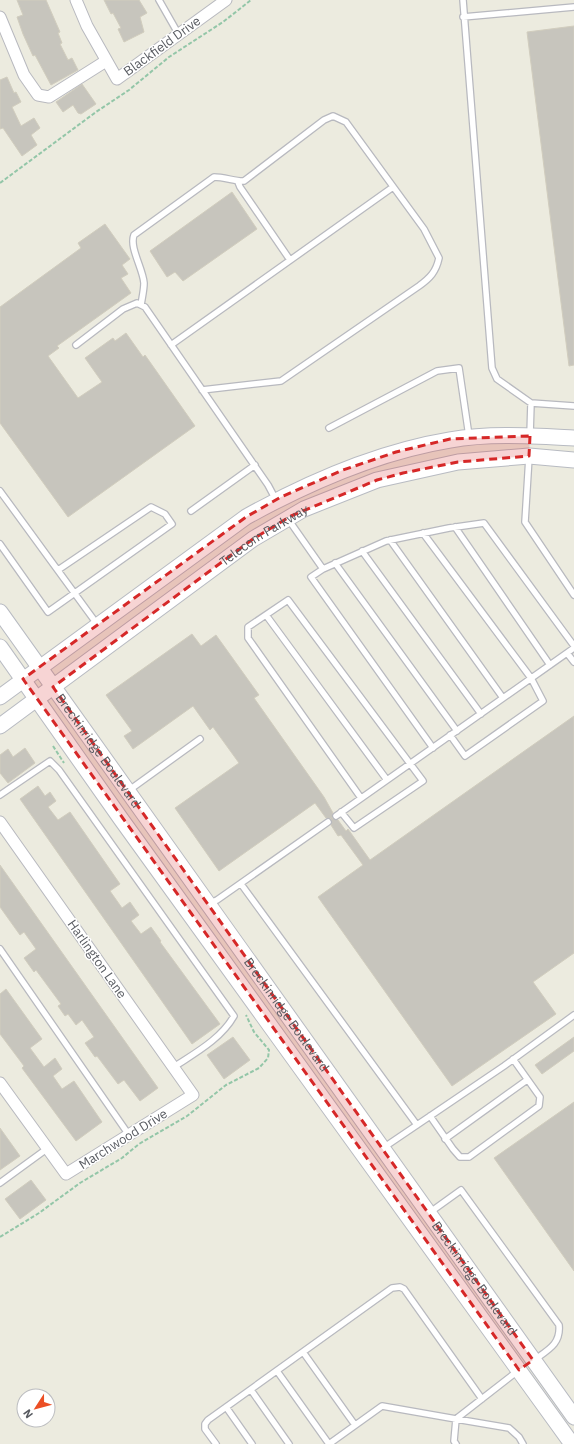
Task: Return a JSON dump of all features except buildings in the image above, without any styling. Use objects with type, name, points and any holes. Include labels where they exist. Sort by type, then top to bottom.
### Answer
[{"type":"street","points":[[0,17],[24,75],[38,95],[49,97],[106,61],[87,26],[76,0]]},
{"type":"street","name":"Blackfield Drive","points":[[106,61],[117,79],[226,0]]},
{"type":"street","points":[[530,436],[530,456]]},
{"type":"street","name":"Telecom Parkway","points":[[0,697],[246,517],[276,500],[343,470],[396,452],[450,440],[530,436],[574,438]]},
{"type":"street","name":"Telecom Parkway","points":[[0,726],[252,539],[304,509],[377,480],[458,462],[530,456],[574,460]]},
{"type":"street","points":[[276,500],[287,518]]},
{"type":"street","name":"Breckinridge Boulevard","points":[[0,612],[574,1417]]},
{"type":"street","name":"Breckinridge Boulevard","points":[[0,647],[191,916],[572,1444]]},
{"type":"street","name":"Harlington Lane","points":[[0,822],[193,1095]]},
{"type":"street","points":[[191,916],[208,904]]},
{"type":"street","name":"Marchwood Drive","points":[[0,1083],[66,1174],[193,1095]]},
{"type":"street","points":[[367,1160],[383,1149]]},
{"type":"street","points":[[519,1370],[533,1360]]},
{"type":"lane","points":[[159,0],[178,34]]},
{"type":"lane","points":[[463,0],[463,17],[492,368],[496,378],[531,403],[574,406]]},
{"type":"lane","points":[[463,17],[574,7]]},
{"type":"lane","points":[[141,305],[144,284],[140,263],[133,247],[132,241],[134,235],[214,177],[225,177],[238,182],[244,181],[324,120],[333,116],[346,122],[424,229],[439,258],[437,269],[432,277],[281,381],[202,390]]},
{"type":"lane","points":[[238,182],[290,260]]},
{"type":"lane","points":[[171,345],[393,187]]},
{"type":"lane","points":[[76,345],[123,309],[137,303],[145,307],[255,465],[276,500]]},
{"type":"lane","points":[[329,428],[437,371],[459,368],[469,438]]},
{"type":"lane","points":[[530,436],[531,403]]},
{"type":"lane","points":[[530,456],[525,522],[574,595]]},
{"type":"lane","points":[[191,511],[255,465]]},
{"type":"lane","points":[[0,491],[97,625]]},
{"type":"lane","points":[[0,544],[48,612],[172,524],[165,514],[151,507],[58,570]]},
{"type":"lane","points":[[287,518],[323,569]]},
{"type":"lane","points":[[361,798],[248,638],[248,627],[288,600],[411,763],[422,780],[354,828],[338,814],[387,780],[411,763],[433,748],[574,647],[484,524],[454,527],[390,540],[335,563],[311,577],[433,748]]},
{"type":"lane","points":[[454,527],[550,665]]},
{"type":"lane","points":[[423,533],[530,678],[543,701],[465,756],[450,735]]},
{"type":"lane","points":[[390,540],[503,698]]},
{"type":"lane","points":[[362,551],[481,714]]},
{"type":"lane","points":[[335,563],[457,731]]},
{"type":"lane","points":[[266,614],[387,780]]},
{"type":"lane","points":[[567,653],[574,662]]},
{"type":"lane","points":[[128,791],[200,739]]},
{"type":"lane","points":[[0,795],[50,761],[191,954],[234,1016],[228,1026],[216,1037],[174,1067]]},
{"type":"lane","points":[[208,904],[217,900],[328,822]]},
{"type":"lane","points":[[240,884],[417,1125]]},
{"type":"lane","points":[[0,949],[129,1135]]},
{"type":"lane","points":[[383,1149],[513,1060],[574,1015]]},
{"type":"lane","points":[[430,1116],[445,1139],[460,1157],[469,1157],[539,1106],[540,1097],[513,1060]]},
{"type":"lane","points":[[445,1139],[527,1080]]},
{"type":"lane","points":[[0,1183],[48,1148]]},
{"type":"lane","points":[[429,1213],[461,1190],[559,1325],[560,1334],[555,1344],[533,1360]]},
{"type":"lane","points":[[216,1444],[205,1429],[205,1424],[392,1288],[400,1287],[404,1289],[482,1399]]},
{"type":"lane","points":[[303,1352],[355,1425]]},
{"type":"lane","points":[[456,1444],[454,1440],[456,1419],[519,1370]]},
{"type":"lane","points":[[277,1371],[329,1444],[382,1406],[509,1428],[519,1437],[523,1444]]},
{"type":"lane","points":[[251,1390],[289,1444]]},
{"type":"lane","points":[[226,1408],[252,1444]]},
{"type":"path","points":[[0,183],[96,112],[129,90],[169,57],[223,22],[251,0]]},
{"type":"path","points":[[52,744],[68,769]]},
{"type":"path","points":[[0,1237],[39,1213],[80,1183],[122,1158],[139,1144],[187,1116],[226,1085],[248,1074],[265,1062],[268,1058],[269,1050],[254,1032],[245,1013]]},
{"type":"highlighted area","points":[[530,436],[529,456],[458,462],[403,473],[377,480],[291,516],[253,539],[53,687],[533,1360],[519,1370],[23,679],[246,517],[281,497],[343,470],[396,452],[450,439]]}]
